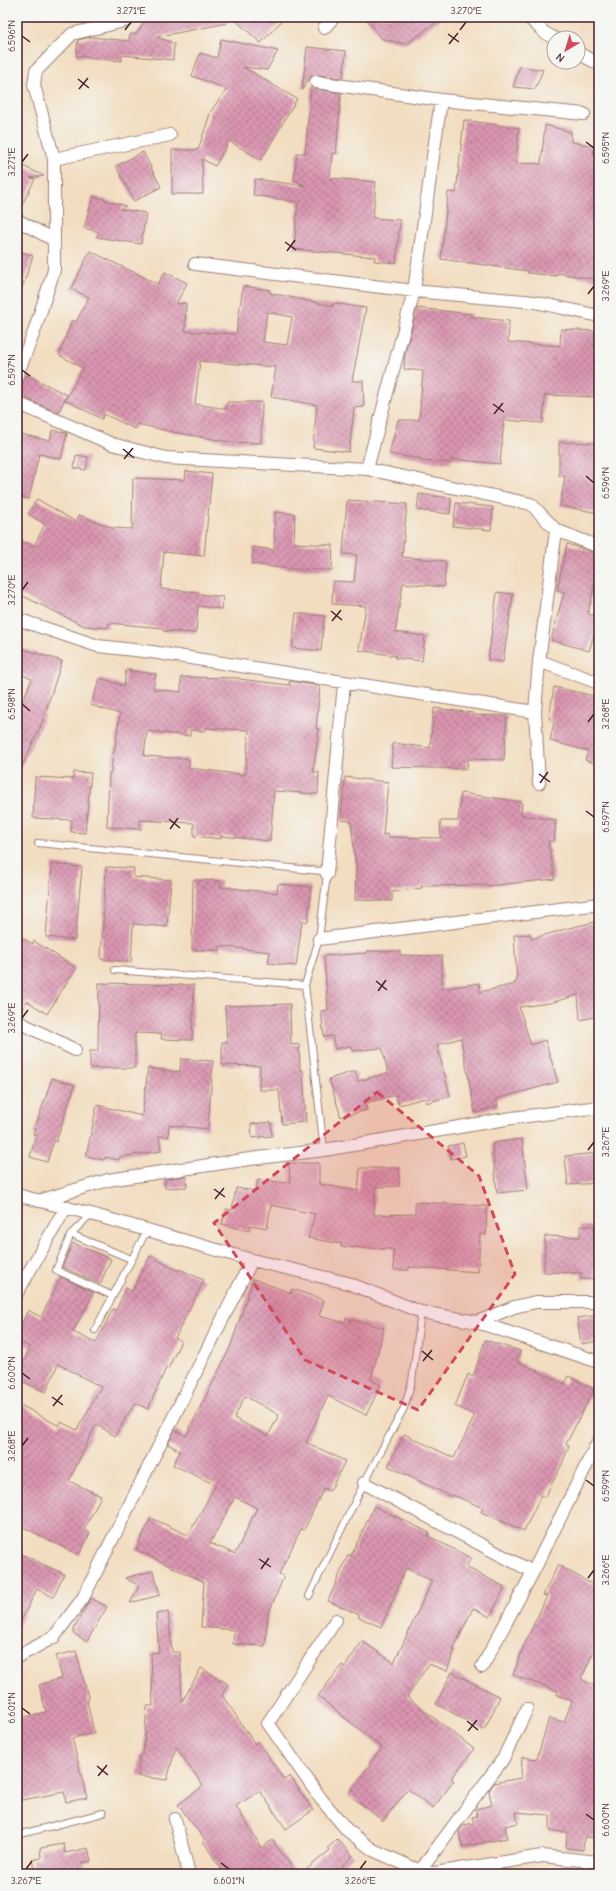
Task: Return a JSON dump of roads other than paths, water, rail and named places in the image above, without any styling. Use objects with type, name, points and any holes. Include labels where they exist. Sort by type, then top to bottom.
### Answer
[{"type":"street","points":[[17,375],[34,332],[54,270],[54,159],[34,85],[36,71],[72,34],[128,20],[130,17]]},
{"type":"street","points":[[324,28],[334,17]]},
{"type":"street","points":[[528,17],[546,34]]},
{"type":"street","points":[[586,57],[599,63]]},
{"type":"street","points":[[316,82],[441,100],[584,114]]},
{"type":"street","points":[[367,469],[414,291],[441,100]]},
{"type":"street","points":[[54,159],[170,135]]},
{"type":"street","points":[[17,220],[54,240]]},
{"type":"street","points":[[195,264],[414,291],[535,302],[599,316]]},
{"type":"street","points":[[17,403],[112,444],[166,458],[367,469],[531,504],[556,530],[599,547]]},
{"type":"street","points":[[539,783],[535,712],[539,661],[556,530]]},
{"type":"street","points":[[17,619],[98,646],[152,652],[535,712]]},
{"type":"street","points":[[539,661],[599,683]]},
{"type":"street","points":[[327,874],[344,683]]},
{"type":"street","points":[[319,939],[599,904]]},
{"type":"street","points":[[17,1021],[74,1050]]},
{"type":"street","points":[[38,1201],[108,1180],[250,1158],[324,1150],[512,1118],[599,1107]]},
{"type":"street","points":[[17,1195],[66,1207],[252,1260],[348,1283],[421,1312],[477,1322],[599,1362]]},
{"type":"street","points":[[17,1293],[66,1207]]},
{"type":"street","points":[[17,1657],[54,1637],[83,1598],[252,1260]]},
{"type":"street","points":[[477,1322],[514,1307],[536,1302],[599,1302]]},
{"type":"street","points":[[482,1667],[533,1572],[599,1440]]},
{"type":"street","points":[[364,1483],[533,1572]]},
{"type":"street","points":[[336,1620],[268,1723],[321,1799],[347,1830],[373,1850],[420,1871],[436,1873],[542,1856],[599,1862]]},
{"type":"street","points":[[420,1871],[503,1760],[527,1709]]},
{"type":"street","points":[[175,1819],[189,1874]]},
{"type":"lane","points":[[38,843],[321,871],[327,874],[319,939],[305,986],[324,1150]]},
{"type":"lane","points":[[115,970],[305,986]]},
{"type":"lane","points":[[91,1214],[71,1234],[56,1270],[113,1296]]},
{"type":"lane","points":[[95,1330],[147,1230]]},
{"type":"lane","points":[[71,1234],[131,1259]]},
{"type":"lane","points":[[309,1596],[364,1483],[404,1408],[412,1381],[421,1312]]},
{"type":"lane","points":[[17,1835],[103,1813]]}]
